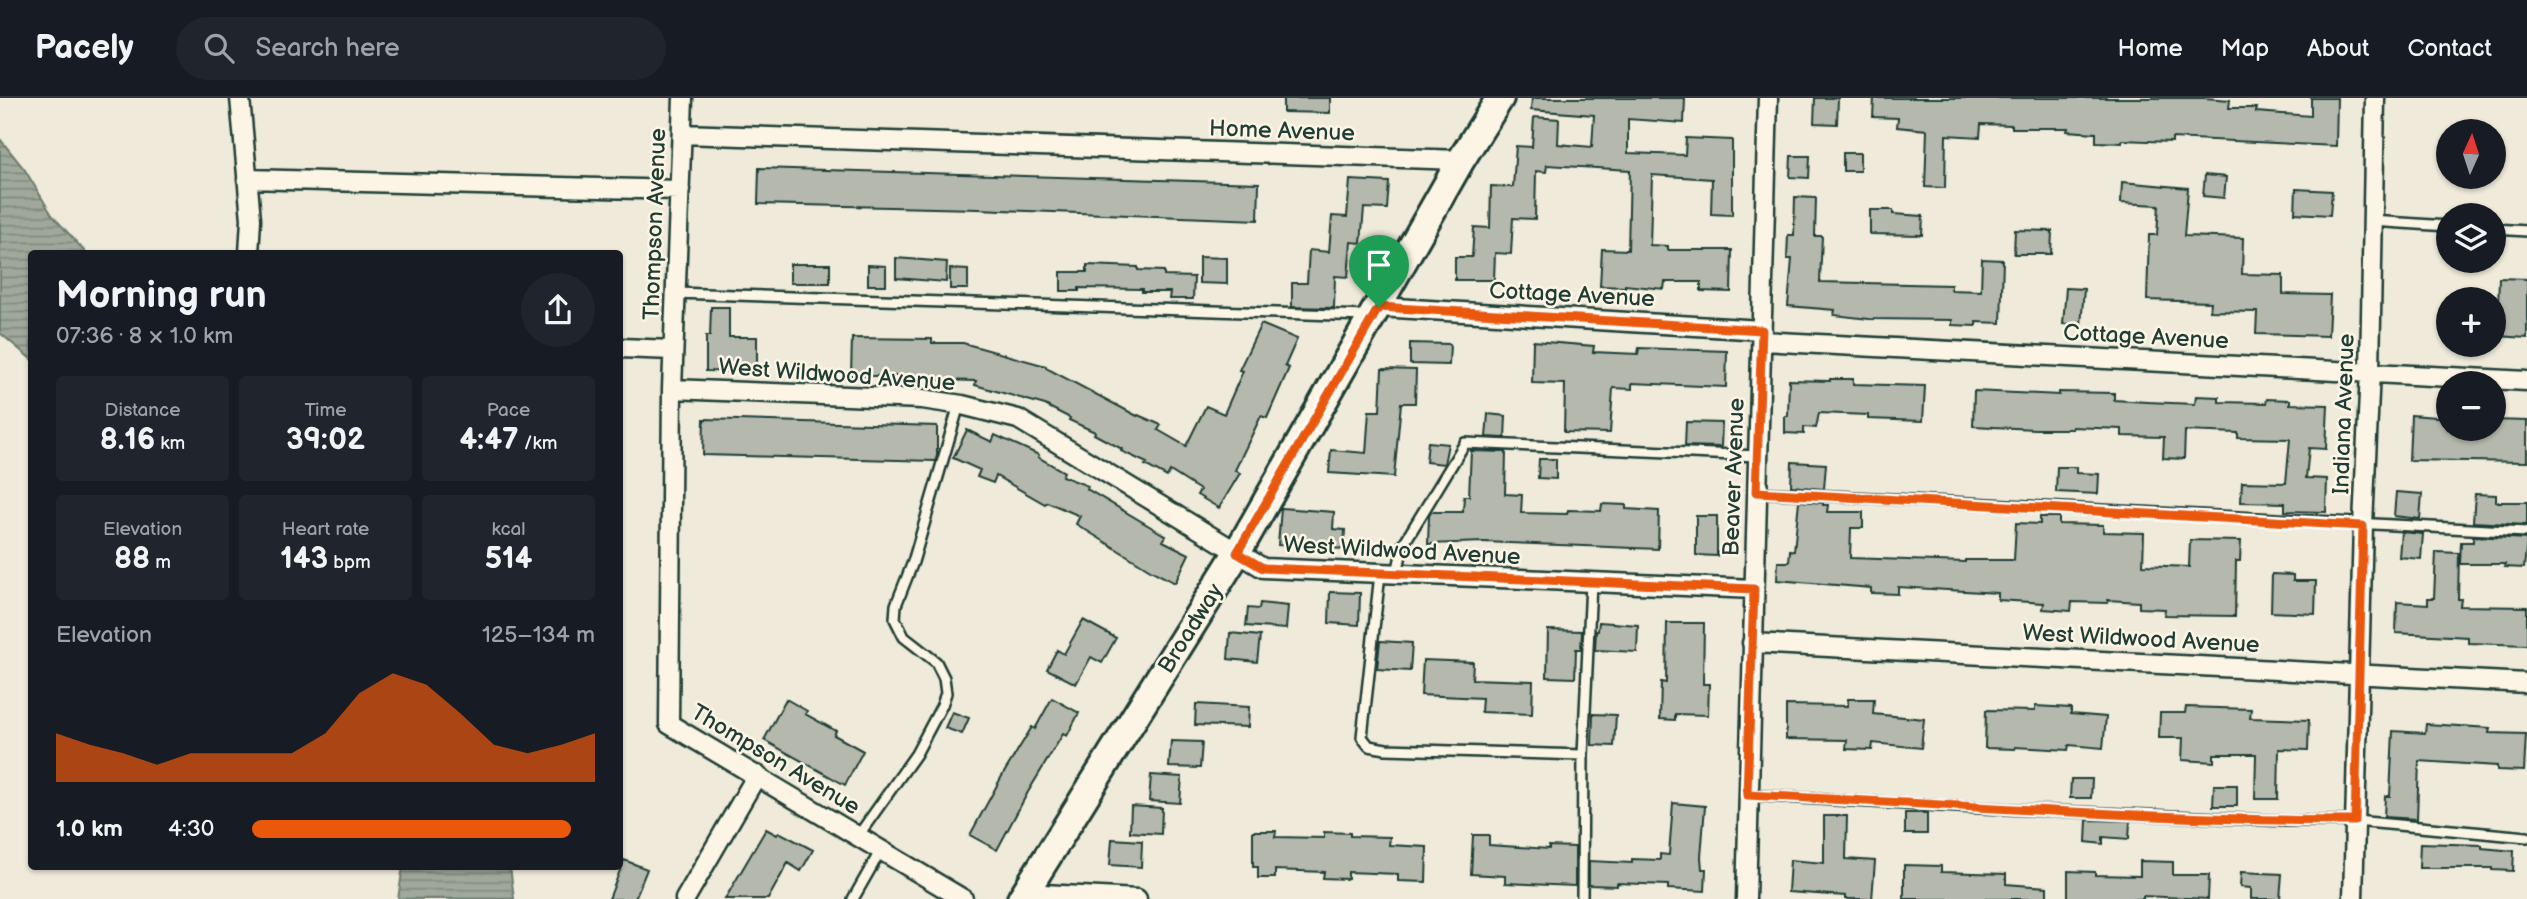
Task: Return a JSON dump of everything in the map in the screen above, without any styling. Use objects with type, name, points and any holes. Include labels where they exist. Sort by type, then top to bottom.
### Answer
[{"type":"main road","name":"Broadway","points":[[1023,896],[1237,553],[1461,160],[1500,98]]},
{"type":"street","points":[[240,98],[251,219],[249,250]]},
{"type":"street","name":"Thompson Avenue","points":[[683,98],[672,388],[669,724],[963,899]]},
{"type":"street","name":"Beaver Avenue","points":[[1746,899],[1768,98]]},
{"type":"street","name":"Indiana Avenue","points":[[2353,899],[2370,371],[2375,98]]},
{"type":"street","name":"Home Avenue","points":[[682,134],[1461,160]]},
{"type":"street","points":[[247,179],[680,190]]},
{"type":"street","name":"Cottage Avenue","points":[[1376,312],[2527,381]]},
{"type":"street","points":[[623,348],[673,350]]},
{"type":"street","name":"West Wildwood Avenue","points":[[672,388],[922,399],[1018,419],[1263,568],[1754,589]]},
{"type":"street","name":"West Wildwood Avenue","points":[[1752,643],[2527,683]]},
{"type":"street","points":[[685,899],[757,775]]},
{"type":"street","points":[[1023,896],[1137,899]]},
{"type":"lane","points":[[2371,221],[2436,225]]},
{"type":"lane","points":[[2506,230],[2527,231]]},
{"type":"lane","points":[[675,293],[1376,312]]},
{"type":"lane","points":[[858,836],[916,754],[946,693],[944,678],[936,662],[904,637],[895,619],[896,605],[913,562],[958,405]]},
{"type":"lane","points":[[1583,755],[1386,749],[1369,746],[1362,737],[1388,574],[1403,545],[1465,443],[1758,456]]},
{"type":"lane","points":[[1756,492],[2363,526],[2527,532]]},
{"type":"lane","points":[[1582,899],[1583,755],[1591,583]]},
{"type":"lane","points":[[1747,795],[1958,807],[2287,821],[2355,821],[2527,837]]},
{"type":"lane","points":[[853,899],[881,850]]},
{"type":"shaded area","points":[[0,139],[25,170],[52,215],[83,250],[28,250],[28,356],[0,333]]},
{"type":"shaded area","points":[[402,870],[510,870],[514,899],[398,899]]},
{"type":"building","points":[[1283,98],[1330,98],[1330,113],[1283,112]]},
{"type":"building","points":[[1532,98],[1685,98],[1684,123],[1628,119],[1628,153],[1685,155],[1686,138],[1732,140],[1732,215],[1711,214],[1712,179],[1652,175],[1650,245],[1668,246],[1668,250],[1732,250],[1731,292],[1701,291],[1701,282],[1665,282],[1664,289],[1625,285],[1600,286],[1602,249],[1628,250],[1630,170],[1547,165],[1546,172],[1536,171],[1535,219],[1513,218],[1511,254],[1495,253],[1494,280],[1455,280],[1455,257],[1472,257],[1474,227],[1490,228],[1491,186],[1513,187],[1516,146],[1532,147],[1534,117],[1559,119],[1558,144],[1592,147],[1594,115],[1531,110]]},
{"type":"building","points":[[1815,98],[1838,98],[1837,124],[1814,123]]},
{"type":"building","points":[[1874,98],[2204,98],[2230,100],[2229,108],[2257,108],[2256,112],[2311,116],[2311,98],[2337,98],[2336,146],[2172,138],[2172,142],[2096,142],[2096,133],[2067,131],[2068,128],[2012,128],[2012,125],[1981,124],[1980,137],[1946,135],[1945,188],[1925,187],[1927,130],[1897,127],[1898,118],[1873,117]]},
{"type":"building","points":[[1843,153],[1860,153],[1860,171],[1843,171]]},
{"type":"building","points":[[1791,156],[1810,156],[1809,178],[1790,177]]},
{"type":"building","points":[[759,168],[1259,183],[1258,220],[758,204]]},
{"type":"building","points":[[2205,175],[2226,177],[2224,198],[2203,196]]},
{"type":"building","points":[[1350,180],[1389,182],[1387,209],[1364,208],[1361,243],[1351,242],[1348,277],[1335,276],[1334,308],[1292,307],[1292,283],[1307,283],[1309,250],[1329,252],[1332,216],[1347,217]]},
{"type":"building","points":[[2122,182],[2188,188],[2184,236],[2243,238],[2242,274],[2283,275],[2283,294],[2330,295],[2328,336],[2256,334],[2257,312],[2210,311],[2211,302],[2147,300],[2149,235],[2157,235],[2159,205],[2121,203]]},
{"type":"building","points":[[2296,189],[2332,191],[2330,215],[2295,213]]},
{"type":"building","points":[[1795,197],[1816,198],[1815,236],[1822,236],[1820,282],[1951,285],[1951,290],[1981,291],[1982,259],[2003,260],[2001,323],[1976,322],[1976,326],[1952,325],[1952,320],[1869,319],[1834,315],[1835,310],[1788,306],[1792,259],[1787,259],[1788,235],[1794,235]]},
{"type":"building","points":[[1870,210],[1893,210],[1893,214],[1923,216],[1922,235],[1870,234]]},
{"type":"building","points":[[2015,230],[2052,231],[2051,254],[2014,254]]},
{"type":"building","points":[[1199,257],[1227,258],[1227,284],[1199,283]]},
{"type":"building","points":[[896,258],[947,262],[946,282],[896,278]]},
{"type":"building","points":[[790,264],[830,264],[830,283],[790,283]]},
{"type":"building","points":[[868,265],[886,266],[886,285],[868,285]]},
{"type":"building","points":[[1087,265],[1138,267],[1138,270],[1164,271],[1164,276],[1194,277],[1193,299],[1169,299],[1170,292],[1142,292],[1142,289],[1079,288],[1079,291],[1061,291],[1061,272],[1087,272]]},
{"type":"building","points":[[950,269],[968,270],[968,289],[950,289]]},
{"type":"building","points":[[2499,278],[2527,279],[2527,338],[2506,337],[2506,287],[2499,287]]},
{"type":"building","points":[[2066,288],[2084,289],[2081,325],[2063,324]]},
{"type":"building","points":[[711,307],[729,307],[729,337],[757,337],[757,372],[706,371],[706,336],[710,336]]},
{"type":"building","points":[[1261,324],[1297,339],[1285,366],[1289,368],[1267,418],[1261,416],[1235,470],[1240,473],[1219,508],[1197,495],[1200,490],[1170,471],[1167,477],[1145,465],[1147,463],[1121,451],[1122,449],[1094,434],[1095,432],[1045,405],[975,385],[976,381],[935,380],[935,377],[851,376],[852,338],[932,339],[932,343],[963,343],[1046,366],[1137,416],[1161,425],[1158,430],[1186,446],[1206,406],[1224,414],[1243,371],[1239,370]]},
{"type":"building","points":[[1533,341],[1594,346],[1593,352],[1638,354],[1639,348],[1727,351],[1726,387],[1632,383],[1632,389],[1613,388],[1610,433],[1564,432],[1565,384],[1532,383]]},
{"type":"building","points":[[1410,343],[1450,344],[1449,365],[1410,364]]},
{"type":"building","points":[[1382,369],[1416,370],[1415,403],[1401,403],[1394,477],[1329,473],[1331,450],[1366,453],[1369,411],[1380,411]]},
{"type":"building","points":[[1853,379],[1853,384],[1925,386],[1923,421],[1868,419],[1868,415],[1819,413],[1816,428],[1804,427],[1804,434],[1785,433],[1789,380]]},
{"type":"building","points":[[1974,391],[2059,395],[2059,392],[2114,393],[2114,400],[2195,404],[2196,396],[2219,397],[2219,402],[2266,403],[2267,399],[2290,400],[2290,404],[2328,405],[2326,449],[2309,448],[2306,478],[2327,479],[2326,512],[2285,511],[2285,503],[2241,502],[2242,482],[2286,483],[2290,439],[2238,438],[2238,433],[2185,431],[2184,459],[2163,458],[2164,437],[2122,436],[2122,429],[1973,426]]},
{"type":"building","points":[[1488,414],[1506,416],[1505,438],[1486,437]]},
{"type":"building","points":[[2411,415],[2436,417],[2436,441],[2506,441],[2506,420],[2527,421],[2527,462],[2409,460]]},
{"type":"building","points":[[704,419],[937,426],[937,456],[935,461],[703,455]]},
{"type":"building","points":[[1686,422],[1722,423],[1721,447],[1685,446]]},
{"type":"building","points":[[967,430],[992,442],[995,435],[1039,455],[1038,457],[1064,472],[1062,476],[1088,486],[1087,489],[1166,536],[1163,541],[1189,554],[1175,583],[1076,524],[1080,516],[1047,502],[1045,504],[996,476],[993,483],[977,477],[980,470],[953,458]]},
{"type":"building","points":[[1428,442],[1448,444],[1444,464],[1426,462]]},
{"type":"building","points":[[1471,451],[1506,452],[1505,494],[1522,495],[1521,513],[1567,514],[1568,510],[1601,511],[1602,504],[1659,511],[1658,549],[1484,542],[1428,544],[1431,512],[1463,512],[1464,496],[1469,496]]},
{"type":"building","points":[[1539,459],[1556,459],[1556,479],[1538,478]]},
{"type":"building","points":[[1792,462],[1826,464],[1824,489],[1791,486]]},
{"type":"building","points":[[2057,467],[2076,467],[2076,473],[2099,474],[2098,494],[2056,492]]},
{"type":"building","points":[[2396,492],[2422,494],[2420,519],[2394,516]]},
{"type":"building","points":[[2475,494],[2496,495],[2496,502],[2527,502],[2527,525],[2473,522]]},
{"type":"building","points":[[1799,501],[1823,503],[1828,505],[1827,512],[1863,512],[1863,528],[1851,528],[1850,558],[1965,562],[2014,560],[2016,523],[2040,524],[2040,517],[2059,517],[2059,524],[2103,525],[2103,532],[2144,533],[2143,565],[2189,567],[2190,540],[2241,541],[2240,561],[2236,561],[2235,616],[2164,615],[2165,609],[2139,608],[2139,602],[2108,600],[2108,603],[2072,602],[2071,611],[2043,609],[2044,603],[1998,600],[1998,593],[1898,587],[1898,594],[1871,593],[1871,588],[1777,580],[1778,562],[1789,562],[1790,550],[1794,551]]},
{"type":"building","points":[[1281,508],[1334,512],[1333,529],[1345,530],[1344,549],[1278,545]]},
{"type":"building","points":[[1696,516],[1717,516],[1717,556],[1696,555]]},
{"type":"building","points":[[2401,532],[2423,534],[2421,559],[2399,557]]},
{"type":"building","points":[[2473,536],[2527,539],[2524,568],[2504,567],[2505,564],[2460,564],[2461,542],[2473,542]]},
{"type":"building","points":[[2436,552],[2459,553],[2460,606],[2527,607],[2527,645],[2468,643],[2468,637],[2396,633],[2397,602],[2428,604],[2428,598],[2434,598]]},
{"type":"building","points":[[2272,574],[2293,575],[2293,581],[2316,581],[2315,614],[2271,612]]},
{"type":"building","points":[[1330,592],[1360,593],[1359,625],[1329,623]]},
{"type":"building","points":[[1260,603],[1288,606],[1286,629],[1246,626],[1248,608],[1259,609]]},
{"type":"building","points":[[1083,620],[1116,638],[1102,663],[1091,657],[1076,684],[1047,669],[1057,650],[1064,654]]},
{"type":"building","points":[[1599,622],[1638,625],[1637,652],[1595,650]]},
{"type":"building","points":[[1667,623],[1704,623],[1703,684],[1709,684],[1708,715],[1675,714],[1675,720],[1660,719],[1661,682],[1666,683]]},
{"type":"building","points":[[1548,630],[1582,631],[1581,649],[1576,649],[1575,678],[1547,677]]},
{"type":"building","points":[[1230,633],[1260,636],[1257,662],[1228,659]]},
{"type":"building","points":[[1380,641],[1412,643],[1410,671],[1377,669]]},
{"type":"building","points":[[1423,660],[1473,662],[1472,679],[1533,681],[1532,714],[1481,712],[1482,698],[1421,695]]},
{"type":"building","points":[[1052,698],[1079,713],[1067,736],[1063,734],[1028,792],[997,850],[970,835],[1002,776],[1032,727],[1035,729]]},
{"type":"building","points":[[786,699],[807,711],[805,714],[836,731],[834,735],[863,751],[845,785],[764,740]]},
{"type":"building","points":[[1848,699],[1874,699],[1873,714],[1924,719],[1921,748],[1873,743],[1872,750],[1846,749],[1847,740],[1786,739],[1786,705],[1848,706]]},
{"type":"building","points":[[1196,704],[1249,707],[1248,727],[1195,725]]},
{"type":"building","points":[[2035,706],[2071,708],[2071,714],[2106,717],[2103,748],[2069,745],[2068,750],[1985,748],[1986,710],[2035,711]]},
{"type":"building","points":[[2186,707],[2251,709],[2250,718],[2309,720],[2308,750],[2279,749],[2278,799],[2255,799],[2256,754],[2214,754],[2214,762],[2182,760],[2183,738],[2159,738],[2160,713],[2185,713]]},
{"type":"building","points":[[952,712],[969,718],[962,734],[945,728]]},
{"type":"building","points":[[1593,714],[1616,715],[1614,746],[1592,745]]},
{"type":"building","points":[[2426,724],[2490,728],[2489,733],[2526,734],[2524,771],[2497,770],[2497,766],[2419,761],[2417,819],[2384,817],[2385,796],[2390,796],[2393,731],[2425,733]]},
{"type":"building","points":[[1171,741],[1202,742],[1200,768],[1169,767]]},
{"type":"building","points":[[1151,775],[1182,777],[1180,803],[1149,801]]},
{"type":"building","points":[[2071,779],[2092,779],[2091,798],[2070,798]]},
{"type":"building","points":[[2214,785],[2237,785],[2237,806],[2213,806]]},
{"type":"building","points":[[1673,803],[1705,806],[1701,857],[1702,869],[1706,869],[1705,891],[1668,889],[1668,885],[1589,885],[1589,861],[1632,863],[1632,859],[1660,860],[1660,854],[1669,855]]},
{"type":"building","points":[[1131,806],[1162,808],[1161,834],[1130,832]]},
{"type":"building","points":[[1905,813],[1927,813],[1927,834],[1905,834]]},
{"type":"building","points":[[1824,816],[1847,816],[1846,859],[1875,861],[1872,899],[1846,899],[1846,896],[1788,892],[1790,860],[1824,863]]},
{"type":"building","points":[[2087,820],[2130,821],[2129,839],[2103,837],[2103,844],[2086,842]]},
{"type":"building","points":[[766,829],[777,835],[779,832],[813,850],[801,871],[788,863],[768,899],[725,899]]},
{"type":"building","points":[[1253,831],[1276,831],[1275,837],[1324,838],[1324,832],[1350,833],[1350,836],[1390,837],[1389,845],[1427,847],[1426,882],[1398,881],[1398,874],[1348,872],[1348,879],[1323,878],[1324,872],[1275,870],[1275,878],[1258,878],[1258,867],[1253,867]]},
{"type":"building","points":[[1473,835],[1489,835],[1489,845],[1549,849],[1549,846],[1575,847],[1575,886],[1505,883],[1505,876],[1471,874]]},
{"type":"building","points":[[1112,839],[1142,841],[1141,867],[1110,865]]},
{"type":"building","points":[[2420,843],[2482,845],[2482,848],[2514,851],[2513,871],[2492,868],[2419,868]]},
{"type":"building","points":[[624,860],[647,869],[635,899],[609,899],[620,870],[623,870]]},
{"type":"building","points":[[2140,861],[2173,862],[2173,875],[2209,875],[2208,899],[2143,896],[2143,899],[2068,899],[2068,871],[2095,872],[2095,875],[2140,876]]},
{"type":"building","points":[[1904,865],[1941,866],[1941,872],[2006,874],[2006,884],[2047,887],[2047,899],[1904,899]]},
{"type":"building","points":[[2241,872],[2282,874],[2280,899],[2251,899],[2251,888],[2240,887]]},
{"type":"route","points":[[1379,307],[1762,330],[1756,492],[2363,526],[2355,821],[2287,821],[1958,807],[1747,795],[1754,589],[1263,568],[1237,553],[1379,307]]}]
